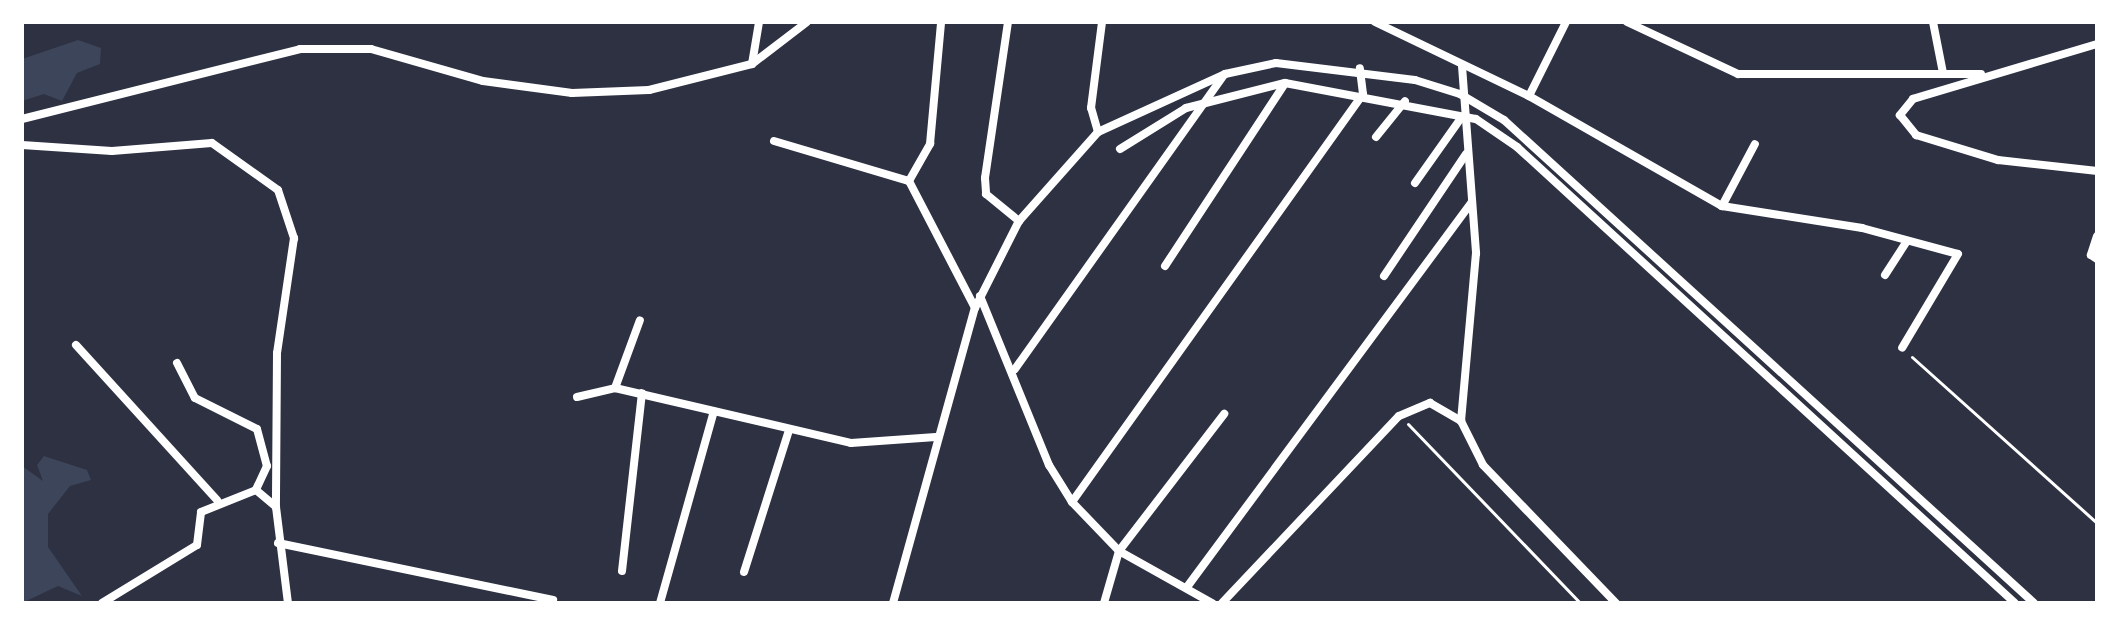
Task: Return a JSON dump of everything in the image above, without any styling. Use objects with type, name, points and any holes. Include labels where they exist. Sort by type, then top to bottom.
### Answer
[{"type":"street","points":[[752,64],[759,22]]},
{"type":"street","points":[[22,119],[300,49],[371,49],[483,81],[572,93],[649,90],[752,64],[807,22]]},
{"type":"street","points":[[909,181],[930,144],[941,22]]},
{"type":"street","points":[[1008,22],[985,178],[986,194],[1019,221]]},
{"type":"street","points":[[1098,132],[1091,108],[1102,22]]},
{"type":"street","points":[[1375,22],[1529,96],[1722,206],[1907,241],[1958,254],[1902,348]]},
{"type":"street","points":[[1529,96],[1566,22]]},
{"type":"street","points":[[1627,22],[1738,74],[1988,75]]},
{"type":"street","points":[[1933,22],[1943,73]]},
{"type":"street","points":[[2097,44],[1913,99],[1900,115],[1902,126],[1998,160],[2097,171]]},
{"type":"street","points":[[893,603],[936,437],[975,308],[1019,221],[1098,132],[1225,74],[1276,63],[1360,68],[1460,94],[1525,136],[2034,603]]},
{"type":"street","points":[[1462,66],[1461,116],[1476,253],[1461,421],[1483,465],[1616,603]]},
{"type":"street","points":[[1072,502],[1363,94],[1360,68]]},
{"type":"street","points":[[1015,369],[1225,74]]},
{"type":"street","points":[[1165,266],[1285,83]]},
{"type":"street","points":[[1120,149],[1205,100],[1285,83],[1405,101],[1461,116],[1517,147],[2015,603]]},
{"type":"street","points":[[1376,137],[1405,101]]},
{"type":"street","points":[[1415,183],[1461,116]]},
{"type":"street","points":[[774,141],[909,181],[975,308]]},
{"type":"street","points":[[22,145],[112,151],[212,143],[278,190],[291,210],[294,238],[277,353],[276,507],[278,543],[288,603]]},
{"type":"street","points":[[1722,206],[1755,144]]},
{"type":"street","points":[[1384,276],[1466,154]]},
{"type":"street","points":[[1187,587],[1472,201]]},
{"type":"street","points":[[2094,257],[2097,236]]},
{"type":"street","points":[[1885,275],[1907,241]]},
{"type":"street","points":[[980,296],[1015,369],[1049,465],[1072,502],[1119,551],[1212,603]]},
{"type":"street","points":[[615,388],[640,320]]},
{"type":"street","points":[[76,345],[217,500]]},
{"type":"street","points":[[177,363],[195,398],[257,429],[267,466],[256,490]]},
{"type":"street","points":[[577,397],[615,388],[851,443],[936,437]]},
{"type":"street","points":[[622,571],[642,393]]},
{"type":"street","points":[[1222,603],[1399,416],[1430,403],[1461,421]]},
{"type":"street","points":[[660,603],[714,411]]},
{"type":"street","points":[[1104,603],[1119,551],[1224,414]]},
{"type":"street","points":[[744,572],[789,430]]},
{"type":"street","points":[[256,490],[276,507]]},
{"type":"street","points":[[102,603],[197,545],[201,512],[217,500],[256,490]]},
{"type":"street","points":[[278,543],[553,600]]},
{"type":"path","points":[[1902,348],[2097,523]]},
{"type":"path","points":[[1399,416],[1580,603]]},
{"type":"shaded area","points":[[78,40],[101,48],[100,64],[77,73],[62,101],[44,94],[22,101],[22,59]]},
{"type":"shaded area","points":[[44,456],[87,470],[91,480],[70,486],[48,514],[48,547],[82,596],[58,586],[22,603],[22,466],[43,481],[37,465]]}]
